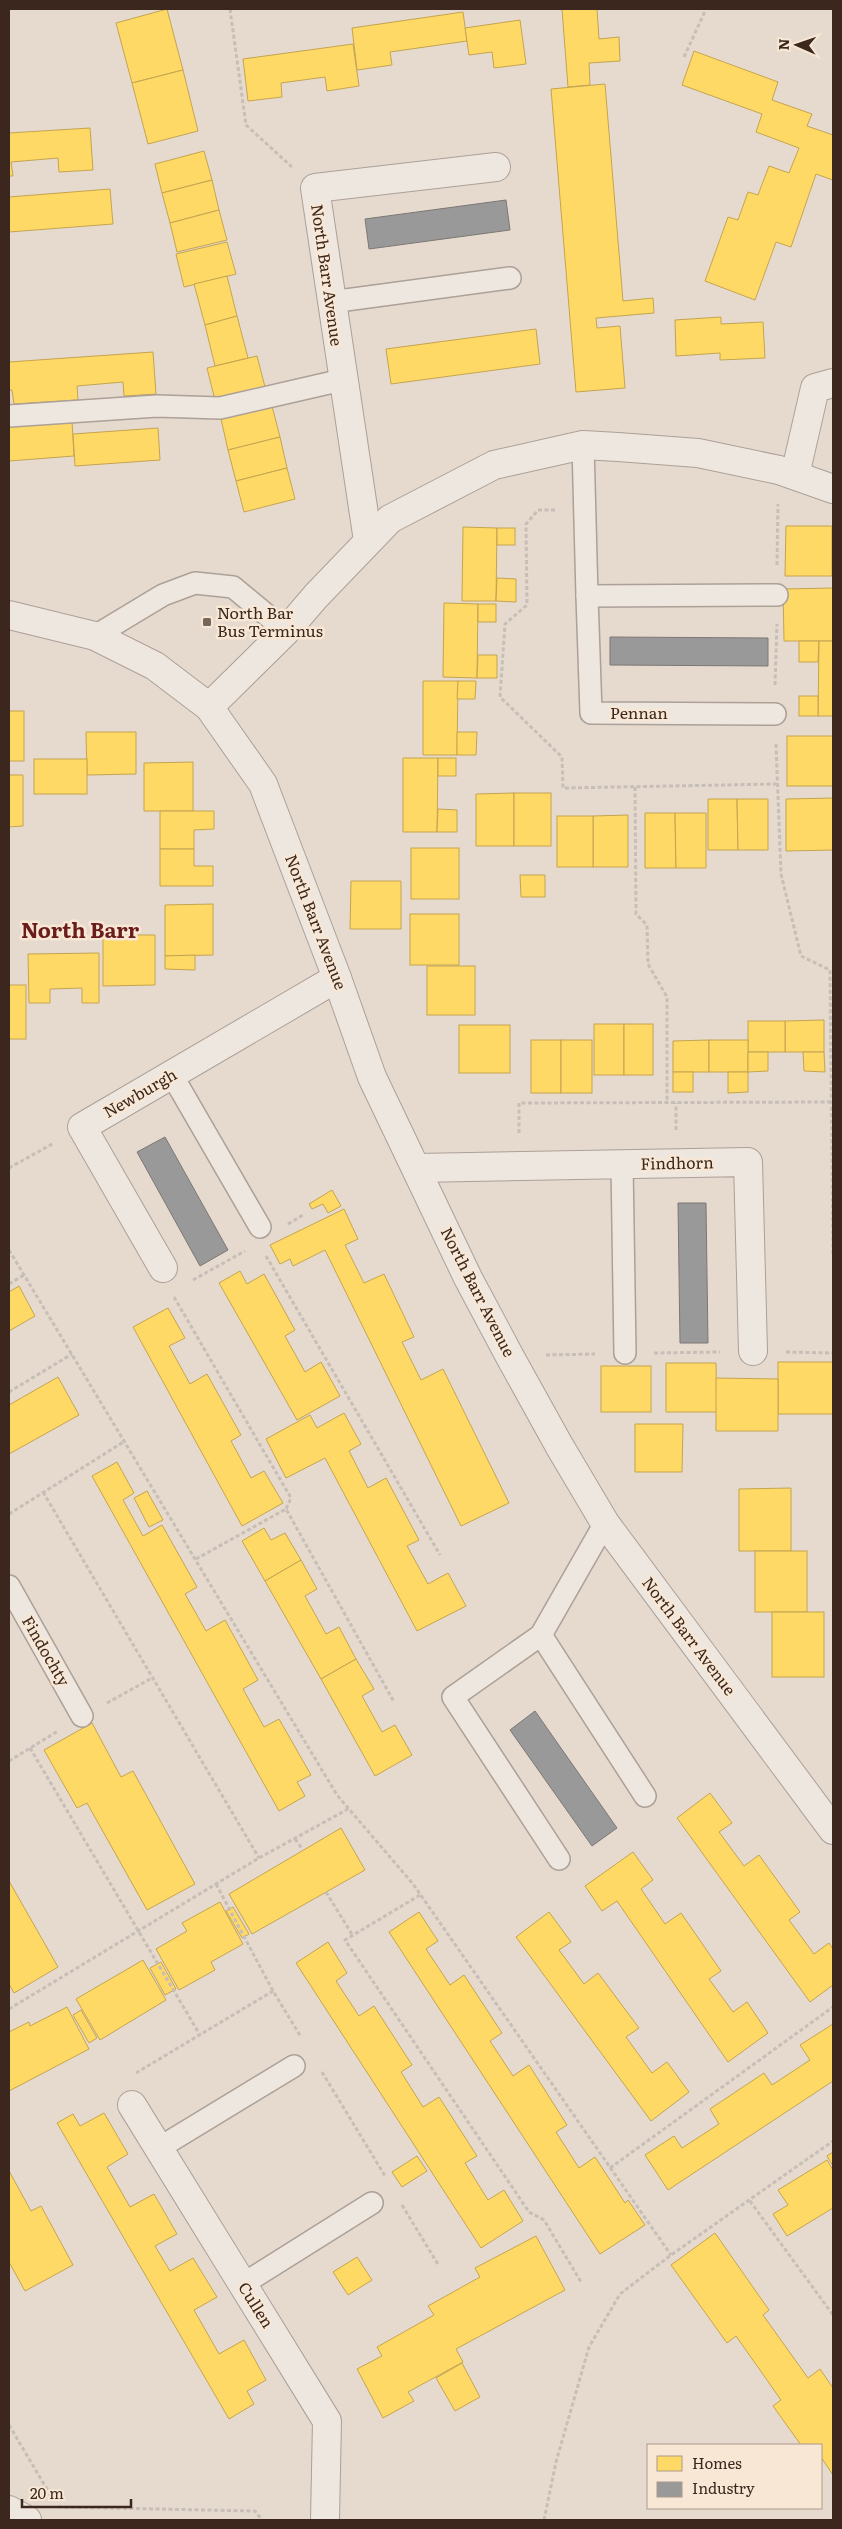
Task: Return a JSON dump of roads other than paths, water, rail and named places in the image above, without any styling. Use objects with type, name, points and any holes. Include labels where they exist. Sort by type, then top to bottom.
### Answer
[{"type":"street","name":"North Barr Avenue","points":[[368,541],[342,380],[315,188],[496,167]]},
{"type":"street","points":[[787,472],[815,388],[833,383]]},
{"type":"street","points":[[208,707],[286,631],[316,596],[390,518],[494,465],[583,445],[698,453],[787,472],[833,489]]},
{"type":"street","name":"North Barr Avenue","points":[[9,615],[95,636],[155,666],[208,707],[263,784],[337,978],[372,1078],[417,1168],[468,1278],[560,1447],[605,1523],[832,1825]]},
{"type":"street","name":"Newburgh","points":[[167,1280],[82,1127],[337,978]]},
{"type":"street","name":"Findhorn","points":[[417,1168],[748,1162],[753,1351]]},
{"type":"street","name":"Cullen","points":[[132,2105],[327,2421],[325,2520]]},
{"type":"street","points":[[9,2510],[27,2520]]},
{"type":"lane","points":[[331,302],[510,278]]},
{"type":"lane","points":[[9,416],[157,406],[220,408],[342,380]]},
{"type":"lane","name":"Pennan","points":[[583,445],[591,713],[775,714]]},
{"type":"lane","points":[[95,636],[163,595],[195,583],[233,587],[286,631]]},
{"type":"lane","points":[[587,596],[777,595]]},
{"type":"lane","points":[[172,1075],[259,1235]]},
{"type":"lane","points":[[622,1164],[625,1353]]},
{"type":"lane","points":[[559,1859],[453,1697],[541,1635],[605,1523]]},
{"type":"lane","name":"Findochty","points":[[9,1586],[82,1716]]},
{"type":"lane","points":[[541,1635],[645,1796]]},
{"type":"lane","points":[[159,2148],[294,2066]]},
{"type":"lane","points":[[242,2284],[372,2203]]},
{"type":"place","name":"North Bar Bus Terminus","points":[[207,622]]},
{"type":"district","name":"North Barr","points":[[80,931]]}]
